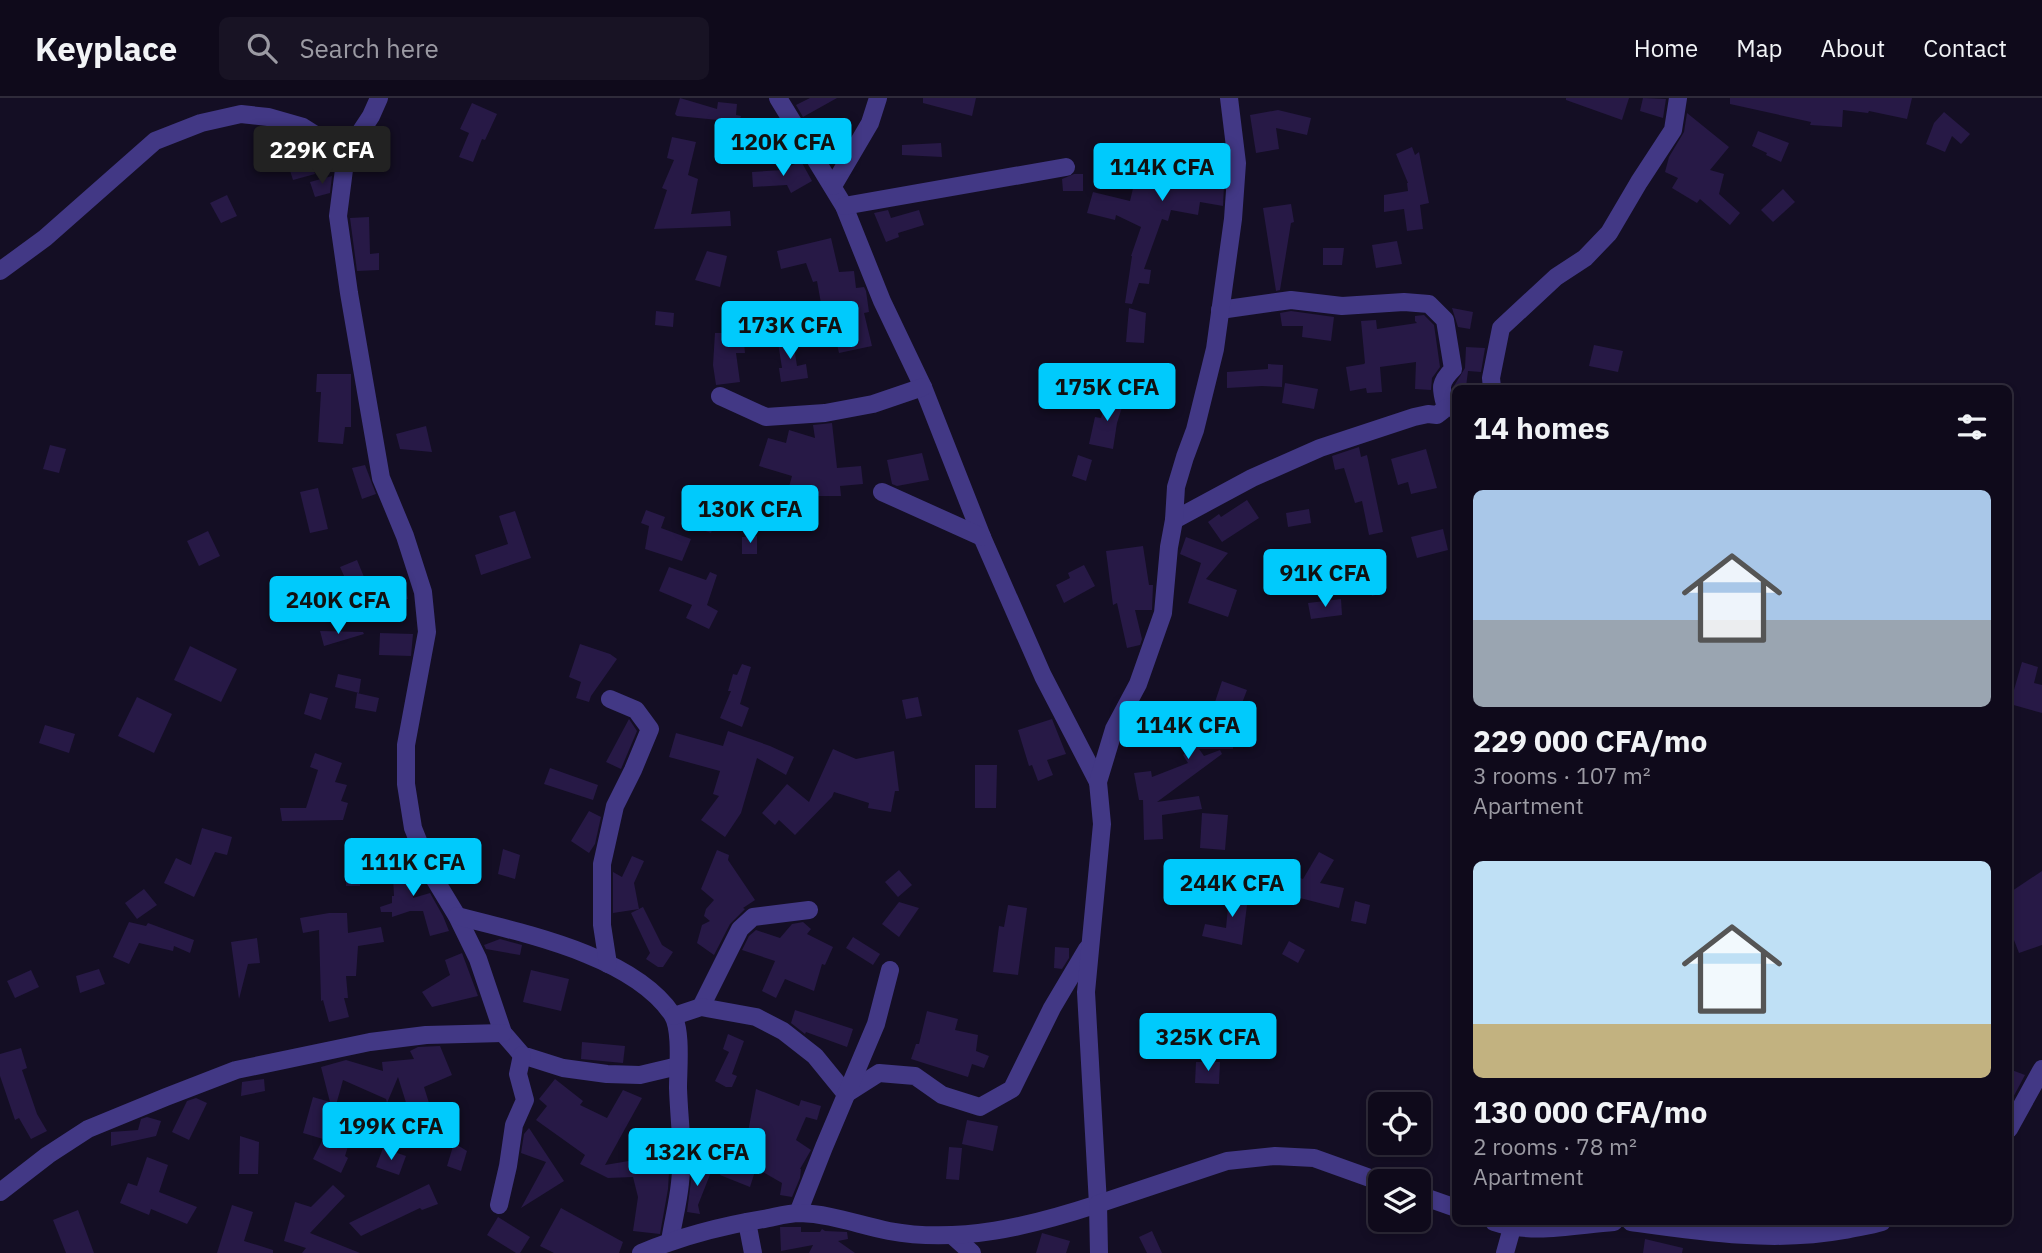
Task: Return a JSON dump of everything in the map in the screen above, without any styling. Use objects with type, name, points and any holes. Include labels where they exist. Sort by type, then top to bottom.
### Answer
[{"type":"street","points":[[379,98],[371,116],[346,154],[338,216],[353,318],[382,478],[423,592],[427,632],[406,745],[406,784],[413,828],[431,873],[457,916],[478,959],[503,1033],[522,1055],[563,1068],[607,1073],[640,1075],[678,1066]]},
{"type":"street","points":[[778,98],[844,206],[1043,676],[1098,782],[1102,824],[1086,992],[1099,1253]]},
{"type":"street","points":[[833,186],[870,123],[878,98]]},
{"type":"street","points":[[1098,782],[1114,729],[1138,684],[1163,613],[1176,487],[1198,416],[1214,349],[1233,219],[1237,163],[1229,98]]},
{"type":"street","points":[[1492,385],[1502,328],[1556,276],[1585,258],[1609,233],[1672,130],[1678,98]]},
{"type":"street","points":[[0,271],[45,238],[155,141],[201,123],[241,114],[268,117],[303,127],[346,154]]},
{"type":"street","points":[[844,206],[1066,167]]},
{"type":"street","points":[[1174,520],[1252,478],[1320,448],[1414,417],[1437,415],[1451,407],[1441,390],[1444,378],[1452,369],[1445,320],[1429,304],[1405,302],[1342,306],[1291,300],[1220,310]]},
{"type":"street","points":[[720,396],[766,417],[825,413],[873,404],[922,387]]},
{"type":"street","points":[[882,492],[982,537]]},
{"type":"street","points":[[608,964],[602,925],[602,864],[615,806],[634,770],[650,729],[636,710],[610,699]]},
{"type":"street","points":[[701,1007],[740,929],[753,917],[809,910]]},
{"type":"street","points":[[457,916],[571,948],[608,964],[628,974],[658,998],[674,1016],[678,1036],[682,1138],[680,1183],[670,1241]]},
{"type":"street","points":[[846,1094],[879,1073],[915,1076],[942,1095],[980,1107],[1012,1089],[1052,1007],[1089,946]]},
{"type":"street","points":[[798,1213],[876,1024],[890,970]]},
{"type":"street","points":[[674,1016],[701,1007],[756,1017],[783,1031],[815,1056],[846,1094]]},
{"type":"street","points":[[0,1192],[48,1155],[88,1129],[236,1070],[370,1042],[426,1035],[503,1033]]},
{"type":"street","points":[[499,1205],[514,1125],[525,1100],[518,1074],[522,1055]]},
{"type":"street","points":[[2012,1124],[2042,1069]]},
{"type":"street","points":[[641,1253],[670,1241],[747,1222],[798,1213],[828,1216],[890,1231],[928,1235],[978,1234],[1051,1219],[1227,1161],[1275,1156],[1314,1158],[1368,1177]]},
{"type":"street","points":[[1431,1199],[1452,1207]]},
{"type":"street","points":[[747,1222],[753,1253]]},
{"type":"street","points":[[1503,1225],[1540,1229],[1582,1225]]},
{"type":"street","points":[[1654,1225],[1706,1232],[1763,1245],[1867,1225]]},
{"type":"street","points":[[1505,1253],[1512,1228]]},
{"type":"street","points":[[952,1235],[972,1253]]},
{"type":"building","points":[[680,98],[717,109],[718,102],[737,104],[736,115],[741,116],[739,122],[677,116],[675,114]]},
{"type":"building","points":[[810,98],[837,98],[803,117],[796,105]]},
{"type":"building","points":[[923,98],[976,98],[972,116],[923,103]]},
{"type":"building","points":[[1566,98],[1629,98],[1622,120]]},
{"type":"building","points":[[1643,98],[1666,99],[1663,118],[1640,111]]},
{"type":"building","points":[[1730,98],[1912,98],[1907,119],[1869,111],[1843,110],[1842,127],[1810,125],[1811,122],[1730,104]]},
{"type":"building","points":[[472,103],[497,114],[485,140],[482,139],[473,162],[459,157],[469,133],[460,129]]},
{"type":"building","points":[[1278,110],[1311,118],[1307,135],[1276,128],[1279,149],[1256,153],[1250,115]]},
{"type":"building","points":[[1944,112],[1970,134],[1961,144],[1952,136],[1945,152],[1926,144],[1934,123]]},
{"type":"building","points":[[1687,113],[1729,147],[1710,170],[1724,174],[1719,194],[1740,213],[1730,225],[1700,199],[1697,203],[1672,188],[1678,178],[1665,172],[1669,157],[1684,132]]},
{"type":"building","points":[[1758,131],[1789,143],[1781,162],[1752,146]]},
{"type":"building","points":[[672,137],[696,142],[688,175],[698,179],[691,214],[730,211],[731,226],[654,229],[667,190],[662,188],[674,160],[667,158]]},
{"type":"building","points":[[941,143],[942,157],[902,155],[902,145]]},
{"type":"building","points":[[1192,143],[1223,145],[1223,206],[1200,202],[1198,215],[1171,210],[1168,221],[1162,219],[1144,269],[1151,270],[1149,284],[1139,283],[1132,304],[1125,303],[1131,256],[1141,227],[1116,215],[1115,220],[1087,213],[1093,192],[1130,201],[1140,159],[1159,164],[1157,174],[1191,180]]},
{"type":"building","points":[[1412,147],[1415,155],[1419,152],[1429,203],[1420,205],[1423,229],[1407,231],[1404,209],[1384,212],[1384,195],[1408,191],[1408,183],[1396,154]]},
{"type":"building","points":[[308,149],[315,174],[293,180],[285,155]]},
{"type":"building","points":[[801,161],[812,181],[791,193],[787,185],[753,187],[752,172],[783,170]]},
{"type":"building","points":[[1083,174],[1083,191],[1063,191],[1062,179]]},
{"type":"building","points":[[332,176],[330,193],[315,197],[310,182]]},
{"type":"building","points":[[1783,189],[1795,202],[1773,222],[1761,210]]},
{"type":"building","points":[[227,195],[237,216],[221,223],[210,203]]},
{"type":"building","points":[[1291,204],[1294,222],[1291,223],[1280,290],[1276,291],[1263,208]]},
{"type":"building","points":[[888,210],[891,218],[919,210],[924,225],[898,233],[899,237],[886,242],[874,213]]},
{"type":"building","points":[[369,217],[370,254],[379,253],[379,270],[357,271],[350,218]]},
{"type":"building","points":[[831,238],[839,272],[854,271],[856,288],[864,287],[866,291],[869,312],[864,313],[872,346],[839,353],[831,318],[824,320],[817,281],[813,282],[806,263],[781,269],[777,251]]},
{"type":"building","points":[[1397,241],[1402,264],[1376,268],[1372,245]]},
{"type":"building","points":[[1323,248],[1344,248],[1342,265],[1323,265]]},
{"type":"building","points":[[707,251],[727,256],[720,287],[695,280]]},
{"type":"building","points":[[1129,308],[1146,313],[1144,343],[1126,342]]},
{"type":"building","points":[[1452,308],[1473,312],[1470,329],[1458,327]]},
{"type":"building","points":[[656,311],[674,313],[673,327],[655,325]]},
{"type":"building","points":[[1291,311],[1334,317],[1331,341],[1302,337],[1303,326],[1282,326],[1280,313]]},
{"type":"building","points":[[1424,315],[1434,325],[1440,367],[1432,378],[1431,390],[1415,389],[1416,362],[1380,367],[1382,392],[1367,393],[1366,388],[1350,391],[1346,367],[1365,363],[1361,321],[1376,320],[1377,329],[1417,323],[1415,316]]},
{"type":"building","points":[[715,333],[743,333],[745,353],[736,353],[740,382],[716,385],[713,365]]},
{"type":"building","points":[[792,334],[797,366],[806,364],[808,378],[781,382],[779,368],[782,368],[777,336]]},
{"type":"building","points":[[1594,345],[1623,351],[1618,372],[1589,366]]},
{"type":"building","points":[[1466,347],[1485,348],[1481,372],[1468,371],[1466,385],[1455,385],[1465,368]]},
{"type":"building","points":[[1268,364],[1283,365],[1282,387],[1227,388],[1227,372],[1268,369]]},
{"type":"building","points":[[317,374],[351,374],[351,427],[345,427],[343,444],[318,442],[321,392],[316,392]]},
{"type":"building","points":[[1285,383],[1318,389],[1314,409],[1282,403]]},
{"type":"building","points":[[1109,393],[1125,398],[1113,449],[1089,444],[1095,417],[1101,418]]},
{"type":"building","points":[[832,423],[837,468],[861,466],[863,484],[840,486],[841,496],[819,496],[789,487],[792,476],[759,466],[768,438],[786,443],[789,430],[815,438],[813,425]]},
{"type":"building","points":[[426,426],[432,452],[400,449],[396,434]]},
{"type":"building","points":[[50,445],[66,449],[59,473],[43,469]]},
{"type":"building","points":[[1359,447],[1361,457],[1367,455],[1383,532],[1369,535],[1362,501],[1355,503],[1344,468],[1335,470],[1332,456]]},
{"type":"building","points":[[1426,449],[1437,488],[1411,494],[1408,482],[1398,485],[1391,459]]},
{"type":"building","points":[[922,453],[929,480],[897,486],[892,484],[887,460]]},
{"type":"building","points":[[1078,455],[1092,460],[1086,481],[1072,476]]},
{"type":"building","points":[[365,465],[376,494],[362,499],[352,468]]},
{"type":"building","points":[[318,488],[328,529],[310,533],[300,492]]},
{"type":"building","points":[[1247,500],[1259,518],[1222,542],[1208,522]]},
{"type":"building","points":[[706,503],[720,507],[711,533],[697,528]]},
{"type":"building","points":[[1309,509],[1311,523],[1288,527],[1286,513]]},
{"type":"building","points":[[646,510],[665,517],[661,528],[691,539],[682,561],[645,549],[649,526],[641,523]]},
{"type":"building","points":[[515,511],[531,558],[481,575],[475,555],[508,544],[499,516]]},
{"type":"building","points":[[1443,529],[1448,550],[1417,558],[1411,537]]},
{"type":"building","points":[[208,531],[220,556],[199,566],[187,541]]},
{"type":"building","points":[[757,536],[757,554],[742,554],[742,537]]},
{"type":"building","points":[[1186,537],[1228,553],[1206,579],[1237,590],[1228,617],[1188,603],[1201,563],[1180,554]]},
{"type":"building","points":[[1143,546],[1149,585],[1153,585],[1152,610],[1135,610],[1142,639],[1140,645],[1127,648],[1117,603],[1113,605],[1106,551]]},
{"type":"building","points":[[1344,551],[1348,573],[1328,577],[1323,555]]},
{"type":"building","points":[[357,560],[369,589],[404,582],[408,599],[386,603],[387,605],[372,610],[366,591],[353,596],[340,567]]},
{"type":"building","points":[[1084,565],[1095,586],[1064,603],[1056,585],[1070,578],[1068,573]]},
{"type":"building","points":[[669,567],[706,580],[710,572],[717,575],[707,605],[718,611],[709,629],[686,618],[692,605],[659,591]]},
{"type":"building","points":[[1378,569],[1385,592],[1372,596],[1365,573]]},
{"type":"building","points":[[338,589],[343,605],[327,610],[322,594]]},
{"type":"building","points":[[1341,599],[1342,615],[1311,619],[1308,603]]},
{"type":"building","points":[[320,631],[363,632],[364,634],[324,646]]},
{"type":"building","points":[[380,633],[413,634],[411,656],[379,655]]},
{"type":"building","points":[[580,644],[617,659],[589,702],[576,698],[581,682],[569,677]]},
{"type":"building","points":[[190,646],[237,669],[221,702],[174,680]]},
{"type":"building","points":[[2022,662],[2038,667],[2034,683],[2042,685],[2042,713],[2012,705]]},
{"type":"building","points":[[742,664],[751,667],[740,704],[749,708],[742,727],[720,718],[731,691],[728,691],[733,674],[737,675]]},
{"type":"building","points":[[338,674],[361,679],[359,693],[335,687]]},
{"type":"building","points":[[1222,681],[1247,690],[1239,711],[1233,709],[1233,749],[1199,749],[1204,756],[1220,750],[1222,754],[1157,802],[1199,796],[1202,809],[1162,815],[1163,839],[1144,840],[1143,800],[1139,800],[1134,773],[1151,771],[1152,777],[1188,763],[1183,755],[1228,722],[1171,723],[1171,709],[1213,708]]},
{"type":"building","points":[[310,693],[328,698],[321,720],[304,714]]},
{"type":"building","points":[[357,693],[379,698],[376,712],[355,708]]},
{"type":"building","points":[[137,697],[172,714],[154,753],[118,736]]},
{"type":"building","points":[[918,697],[922,716],[906,719],[902,700]]},
{"type":"building","points":[[629,719],[637,731],[621,769],[606,762]]},
{"type":"building","points":[[1052,719],[1066,754],[1047,760],[1053,775],[1038,781],[1032,765],[1029,766],[1018,730]]},
{"type":"building","points":[[45,725],[75,734],[69,753],[39,743]]},
{"type":"building","points":[[728,731],[794,757],[786,775],[757,758],[741,813],[725,837],[701,820],[719,796],[713,794],[720,771],[669,757],[676,733],[723,746]]},
{"type":"building","points":[[833,749],[856,759],[894,751],[899,791],[895,791],[891,812],[868,808],[869,803],[834,792],[795,835],[779,820],[775,825],[762,813],[787,784],[809,802]]},
{"type":"building","points":[[315,753],[342,763],[335,782],[347,785],[341,801],[348,803],[343,820],[282,821],[280,808],[306,808],[318,770],[310,767]]},
{"type":"building","points":[[975,765],[997,765],[996,808],[975,808]]},
{"type":"building","points":[[550,768],[598,785],[593,800],[544,784]]},
{"type":"building","points":[[589,811],[601,817],[595,844],[589,853],[571,841]]},
{"type":"building","points":[[1202,813],[1228,815],[1225,850],[1200,848]]},
{"type":"building","points":[[202,828],[232,837],[227,855],[215,852],[194,897],[164,883],[176,858],[191,865]]},
{"type":"building","points":[[503,849],[520,855],[515,879],[498,874]]},
{"type":"building","points":[[717,850],[729,855],[728,860],[755,900],[743,908],[745,909],[730,924],[714,955],[697,943],[702,925],[710,921],[704,916],[714,900],[701,889]]},
{"type":"building","points":[[1319,852],[1334,860],[1320,883],[1344,888],[1339,908],[1300,900],[1273,890],[1281,871],[1303,879]]},
{"type":"building","points":[[459,853],[463,866],[443,871],[438,859]]},
{"type":"building","points":[[632,856],[644,861],[634,883],[639,909],[613,913],[613,872],[622,877]]},
{"type":"building","points":[[392,858],[411,858],[413,898],[430,893],[449,931],[430,936],[423,911],[410,911],[392,917],[392,912],[381,912],[380,907],[392,903],[394,896]]},
{"type":"building","points":[[346,868],[360,868],[360,886],[346,886]]},
{"type":"building","points":[[899,870],[912,885],[898,897],[885,882]]},
{"type":"building","points":[[2042,871],[2042,945],[2019,953],[2012,935],[2012,891]]},
{"type":"building","points":[[1230,887],[1249,889],[1242,945],[1202,936],[1205,924],[1226,928]]},
{"type":"building","points":[[144,889],[157,905],[137,919],[125,903]]},
{"type":"building","points":[[1355,901],[1370,905],[1366,924],[1351,921]]},
{"type":"building","points":[[899,902],[919,908],[899,937],[882,924]]},
{"type":"building","points":[[1008,905],[1027,908],[1018,975],[993,972],[999,926],[1004,927]]},
{"type":"building","points":[[643,907],[662,945],[673,952],[663,967],[658,967],[646,959],[650,953],[631,913]]},
{"type":"building","points":[[347,913],[348,933],[381,927],[384,942],[358,946],[356,976],[346,976],[348,998],[344,998],[349,1017],[329,1022],[323,1000],[321,1001],[319,930],[303,933],[300,918]]},
{"type":"building","points":[[129,922],[146,926],[148,923],[194,940],[190,953],[174,946],[173,951],[139,943],[129,964],[113,957]]},
{"type":"building","points":[[803,922],[811,929],[807,934],[833,947],[825,965],[822,964],[814,991],[785,979],[776,998],[762,991],[775,961],[742,950],[749,936],[756,930],[780,938],[792,924]]},
{"type":"building","points":[[853,937],[880,954],[873,965],[846,948]]},
{"type":"building","points":[[257,938],[260,963],[248,964],[239,999],[231,942]]},
{"type":"building","points":[[500,939],[522,945],[520,955],[486,949],[484,945]]},
{"type":"building","points":[[1289,941],[1305,950],[1298,963],[1282,954]]},
{"type":"building","points":[[1055,947],[1069,948],[1069,958],[1062,969],[1054,968]]},
{"type":"building","points":[[462,953],[478,996],[432,1007],[422,992],[450,975],[445,960]]},
{"type":"building","points":[[99,969],[105,984],[80,993],[76,976]]},
{"type":"building","points":[[31,970],[39,987],[15,998],[7,981]]},
{"type":"building","points":[[531,970],[569,979],[561,1011],[523,1002]]},
{"type":"building","points":[[795,1010],[853,1029],[847,1047],[806,1032],[805,1034],[791,1023]]},
{"type":"building","points":[[927,1011],[958,1019],[955,1030],[978,1035],[976,1051],[989,1056],[984,1068],[972,1064],[968,1077],[911,1059],[916,1044],[919,1044]]},
{"type":"building","points":[[728,1034],[744,1041],[732,1074],[737,1076],[732,1087],[715,1081],[729,1052],[723,1049]]},
{"type":"building","points":[[582,1042],[625,1046],[623,1063],[581,1059]]},
{"type":"building","points":[[440,1046],[452,1075],[424,1087],[429,1103],[408,1109],[398,1077],[387,1103],[386,1099],[343,1080],[336,1105],[364,1120],[357,1132],[353,1130],[345,1156],[348,1158],[341,1173],[313,1159],[323,1139],[303,1133],[313,1097],[330,1102],[321,1067],[346,1060],[383,1071],[382,1062],[414,1059],[410,1051],[418,1047]]},
{"type":"building","points":[[21,1048],[27,1068],[22,1070],[37,1114],[47,1131],[31,1139],[19,1118],[15,1120],[0,1076],[0,1054]]},
{"type":"building","points":[[1196,1062],[1220,1062],[1219,1084],[1195,1083]]},
{"type":"building","points":[[2012,1070],[2025,1075],[2012,1099]]},
{"type":"building","points":[[264,1079],[265,1091],[241,1096],[242,1082]]},
{"type":"building","points":[[555,1079],[583,1101],[580,1105],[607,1118],[623,1090],[642,1098],[605,1165],[670,1154],[668,1189],[660,1234],[633,1231],[638,1197],[633,1177],[608,1178],[580,1164],[585,1155],[536,1120],[547,1106],[539,1099]]},
{"type":"building","points":[[756,1089],[799,1106],[801,1100],[821,1106],[817,1120],[806,1117],[796,1140],[811,1150],[800,1169],[800,1178],[792,1197],[780,1195],[782,1183],[756,1168],[750,1187],[720,1175],[726,1159],[729,1130],[748,1132]]},
{"type":"building","points":[[196,1098],[207,1103],[189,1140],[172,1132],[187,1101]]},
{"type":"building","points":[[147,1117],[161,1121],[156,1136],[111,1146],[111,1132],[138,1130],[141,1119]]},
{"type":"building","points":[[967,1120],[998,1126],[993,1151],[962,1144]]},
{"type":"building","points":[[529,1128],[564,1181],[521,1208],[546,1162],[521,1153],[524,1134]]},
{"type":"building","points":[[240,1136],[259,1142],[258,1174],[239,1174]]},
{"type":"building","points":[[454,1143],[467,1151],[461,1171],[447,1166]]},
{"type":"building","points":[[949,1147],[962,1148],[959,1180],[946,1179]]},
{"type":"building","points":[[383,1148],[406,1156],[399,1175],[376,1167]]},
{"type":"building","points":[[147,1157],[168,1165],[159,1192],[197,1207],[187,1224],[151,1209],[149,1215],[120,1203],[128,1183],[137,1186]]},
{"type":"building","points":[[695,1165],[711,1172],[698,1205],[700,1214],[687,1212]]},
{"type":"building","points":[[429,1184],[438,1204],[422,1210],[420,1208],[361,1236],[349,1223]]},
{"type":"building","points":[[333,1185],[345,1196],[310,1233],[360,1253],[302,1253],[306,1248],[284,1241],[295,1202],[311,1207]]},
{"type":"building","points":[[232,1205],[253,1212],[244,1241],[273,1250],[273,1253],[217,1253]]},
{"type":"building","points":[[561,1208],[623,1242],[619,1253],[554,1253],[540,1246]]},
{"type":"building","points":[[78,1210],[94,1253],[66,1253],[53,1220]]},
{"type":"building","points":[[498,1217],[530,1237],[520,1253],[487,1235]]},
{"type":"building","points":[[780,1227],[801,1227],[801,1232],[820,1232],[822,1229],[847,1232],[848,1239],[838,1241],[855,1253],[809,1253],[813,1245],[781,1251]]},
{"type":"building","points":[[1152,1231],[1162,1253],[1147,1253],[1139,1237]]},
{"type":"building","points":[[1042,1233],[1070,1241],[1066,1253],[1036,1253]]},
{"type":"building","points":[[1645,1239],[1683,1248],[1682,1253],[1643,1253]]}]
